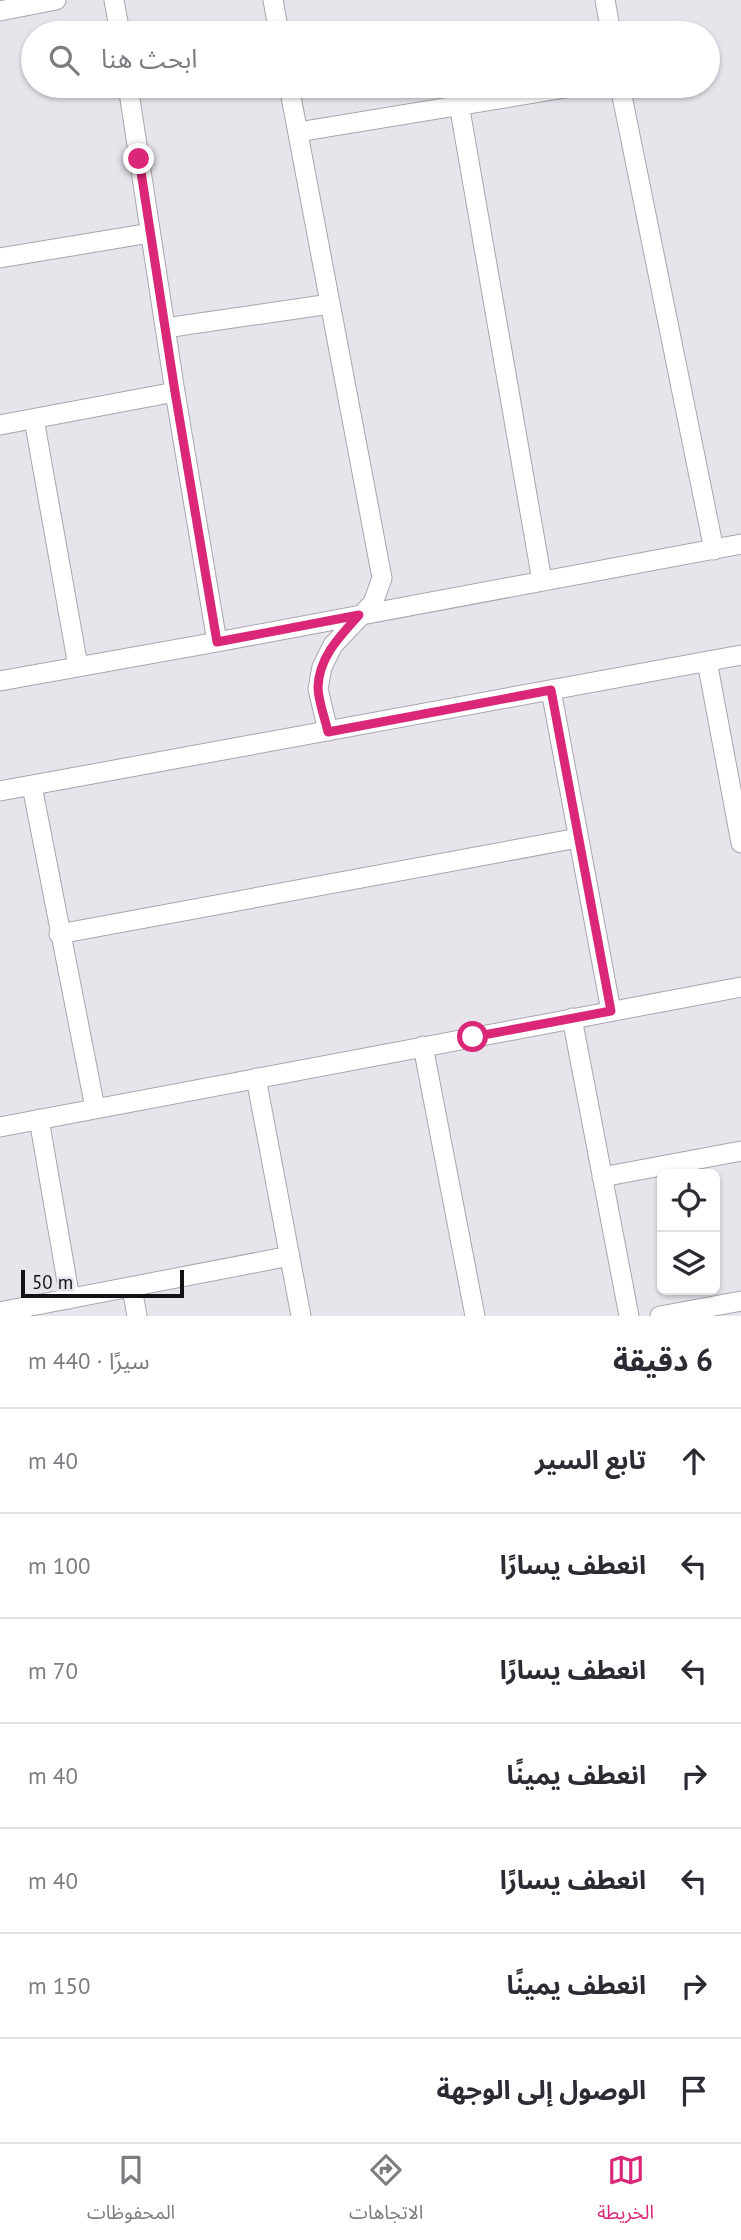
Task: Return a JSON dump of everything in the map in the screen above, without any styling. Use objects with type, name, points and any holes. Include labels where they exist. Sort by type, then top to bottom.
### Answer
[{"type":"street","points":[[0,11],[56,0]]},
{"type":"street","points":[[114,0],[118,21]]},
{"type":"street","points":[[272,0],[276,21]]},
{"type":"street","points":[[605,0],[609,21]]},
{"type":"street","points":[[130,98],[217,642]]},
{"type":"street","points":[[291,98],[382,578],[373,603],[333,645],[322,667],[318,689],[328,732]]},
{"type":"street","points":[[298,132],[498,98]]},
{"type":"street","points":[[622,98],[714,550]]},
{"type":"street","points":[[459,104],[542,581]]},
{"type":"street","points":[[0,258],[150,233]]},
{"type":"street","points":[[165,328],[330,304]]},
{"type":"street","points":[[0,425],[175,392]]},
{"type":"street","points":[[34,419],[78,666]]},
{"type":"street","points":[[0,681],[741,544]]},
{"type":"street","points":[[0,791],[741,655]]},
{"type":"street","points":[[707,661],[741,843]]},
{"type":"street","points":[[551,690],[611,1011]]},
{"type":"street","points":[[32,786],[94,1108]]},
{"type":"street","points":[[60,934],[578,838]]},
{"type":"street","points":[[0,1127],[741,986]]},
{"type":"street","points":[[572,1018],[629,1316]]},
{"type":"street","points":[[423,1046],[475,1316]]},
{"type":"street","points":[[256,1078],[301,1316]]},
{"type":"street","points":[[39,1119],[70,1300]]},
{"type":"street","points":[[603,1177],[741,1152]]},
{"type":"street","points":[[0,1312],[289,1256]]},
{"type":"street","points":[[132,1287],[137,1316]]},
{"type":"street","points":[[660,1316],[741,1301]]},
{"type":"route","points":[[139,159],[217,642],[359,615],[333,645],[322,667],[318,689],[328,732],[551,690],[611,1011],[473,1037]]}]
